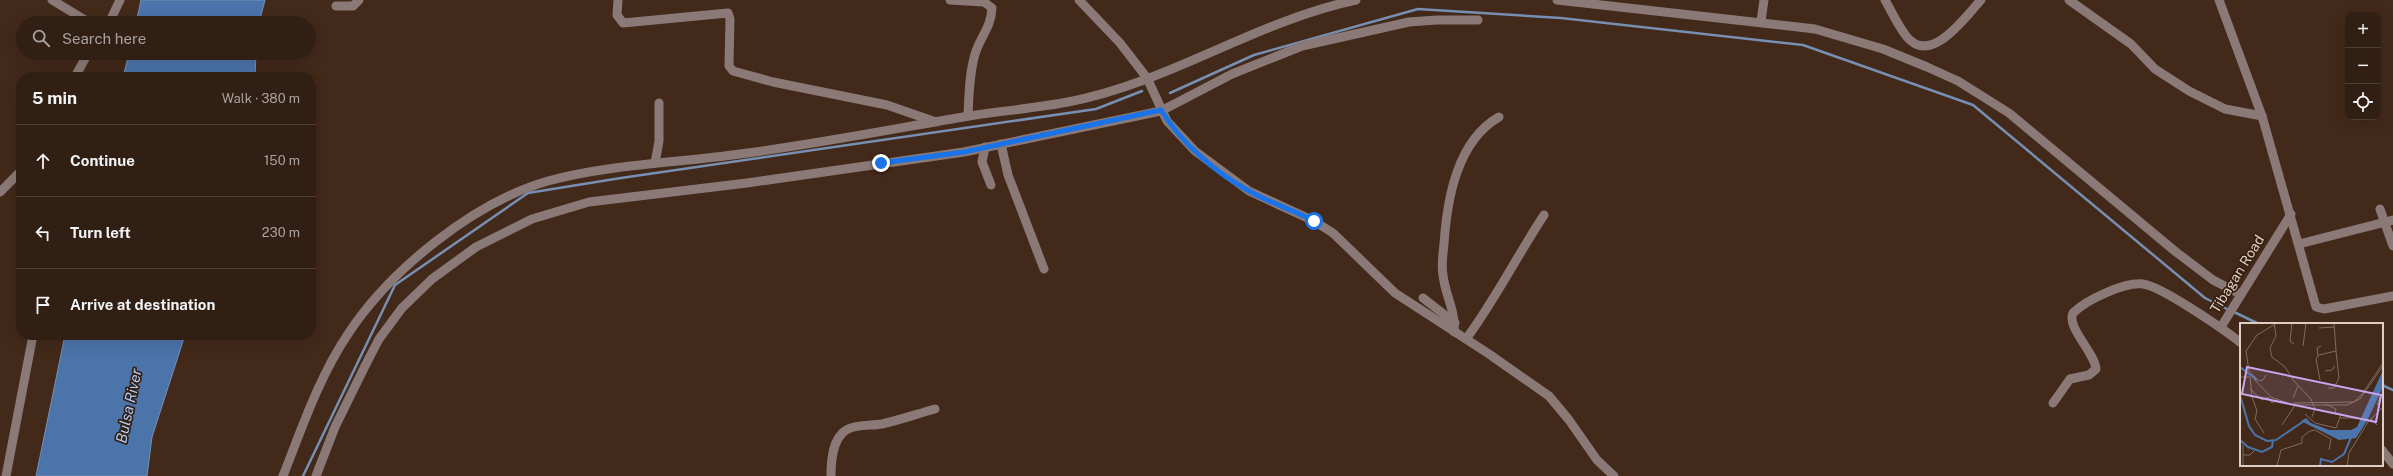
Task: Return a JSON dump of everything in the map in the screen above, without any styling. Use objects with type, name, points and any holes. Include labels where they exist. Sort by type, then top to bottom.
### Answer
[{"type":"street","points":[[52,0],[78,16]]},
{"type":"street","points":[[112,16],[120,0]]},
{"type":"street","points":[[336,6],[353,6],[359,0]]},
{"type":"street","points":[[618,0],[618,15],[623,23],[728,13],[730,19],[729,66],[733,71],[780,84],[887,104],[936,122]]},
{"type":"street","points":[[950,0],[984,2],[992,8],[991,21],[976,53],[972,69],[968,116]]},
{"type":"street","points":[[1079,0],[1120,43],[1147,78],[1161,110],[1173,129],[1195,151],[1229,178],[1249,191],[1314,221],[1333,233],[1395,293],[1454,327]]},
{"type":"street","points":[[283,476],[323,380],[347,334],[362,315],[396,277],[449,231],[481,211],[524,190],[548,182],[581,174],[741,154],[968,116],[1083,99],[1147,78],[1301,14],[1356,0]]},
{"type":"street","points":[[1557,0],[1762,21],[1835,33],[1883,49],[1958,81],[2009,114],[2193,265],[2213,280],[2240,294]]},
{"type":"street","points":[[1762,21],[1764,0]]},
{"type":"street","points":[[1885,0],[1907,37],[1916,44],[1926,47],[1942,41],[1981,0]]},
{"type":"street","points":[[2069,0],[2131,44],[2155,69],[2189,91],[2225,110],[2262,116]]},
{"type":"street","points":[[2219,0],[2262,116],[2291,214],[2315,305],[2319,309],[2393,296]]},
{"type":"street","points":[[316,476],[335,427],[351,393],[379,339],[393,318],[417,293],[453,263],[476,247],[532,219],[589,202],[747,183],[1001,144],[1161,110],[1232,74],[1279,54],[1309,44],[1409,22],[1478,20]]},
{"type":"street","points":[[78,72],[84,60]]},
{"type":"street","points":[[654,164],[659,141],[659,103]]},
{"type":"street","points":[[1454,327],[1442,274],[1446,224],[1451,191],[1456,172],[1478,136],[1491,122],[1499,117]]},
{"type":"street","points":[[1001,144],[1008,175],[1044,269]]},
{"type":"street","points":[[985,147],[982,162],[991,185]]},
{"type":"street","points":[[0,192],[16,176]]},
{"type":"street","points":[[2380,209],[2389,221],[2393,246]]},
{"type":"street","name":"Tibagan Road","points":[[2240,342],[2221,327],[2240,294],[2291,214]]},
{"type":"street","points":[[1466,339],[1484,316],[1520,252],[1544,215]]},
{"type":"street","points":[[2299,244],[2389,221]]},
{"type":"street","points":[[2053,403],[2070,379],[2089,375],[2096,369],[2094,360],[2073,324],[2073,313],[2114,289],[2136,284],[2151,286],[2221,327]]},
{"type":"street","points":[[1423,298],[1466,339],[1549,396],[1569,420],[1596,460],[1614,476]]},
{"type":"street","points":[[6,476],[32,340]]},
{"type":"street","points":[[831,476],[830,459],[842,433],[849,429],[883,424],[935,409]]},
{"type":"street","points":[[2383,451],[2393,464]]},
{"type":"water","points":[[141,0],[265,0],[261,16],[138,16]]},
{"type":"water","points":[[127,60],[256,60],[255,72],[124,72]]},
{"type":"water","name":"Bulsa River","points":[[64,340],[183,340],[152,437],[147,476],[36,476]]},
{"type":"waterway","points":[[1170,93],[1254,55],[1418,9],[1561,18],[1803,45],[1973,105],[2205,298],[2229,310]]},
{"type":"waterway","points":[[303,476],[395,285],[528,193],[621,178],[1096,109],[1142,91]]},
{"type":"waterway","points":[[2234,312],[2257,323]]},
{"type":"waterway","points":[[2383,385],[2393,390]]},
{"type":"route","points":[[881,163],[964,152],[1161,110],[1173,129],[1195,151],[1229,178],[1249,191],[1267,200],[1289,208],[1314,221]]}]
